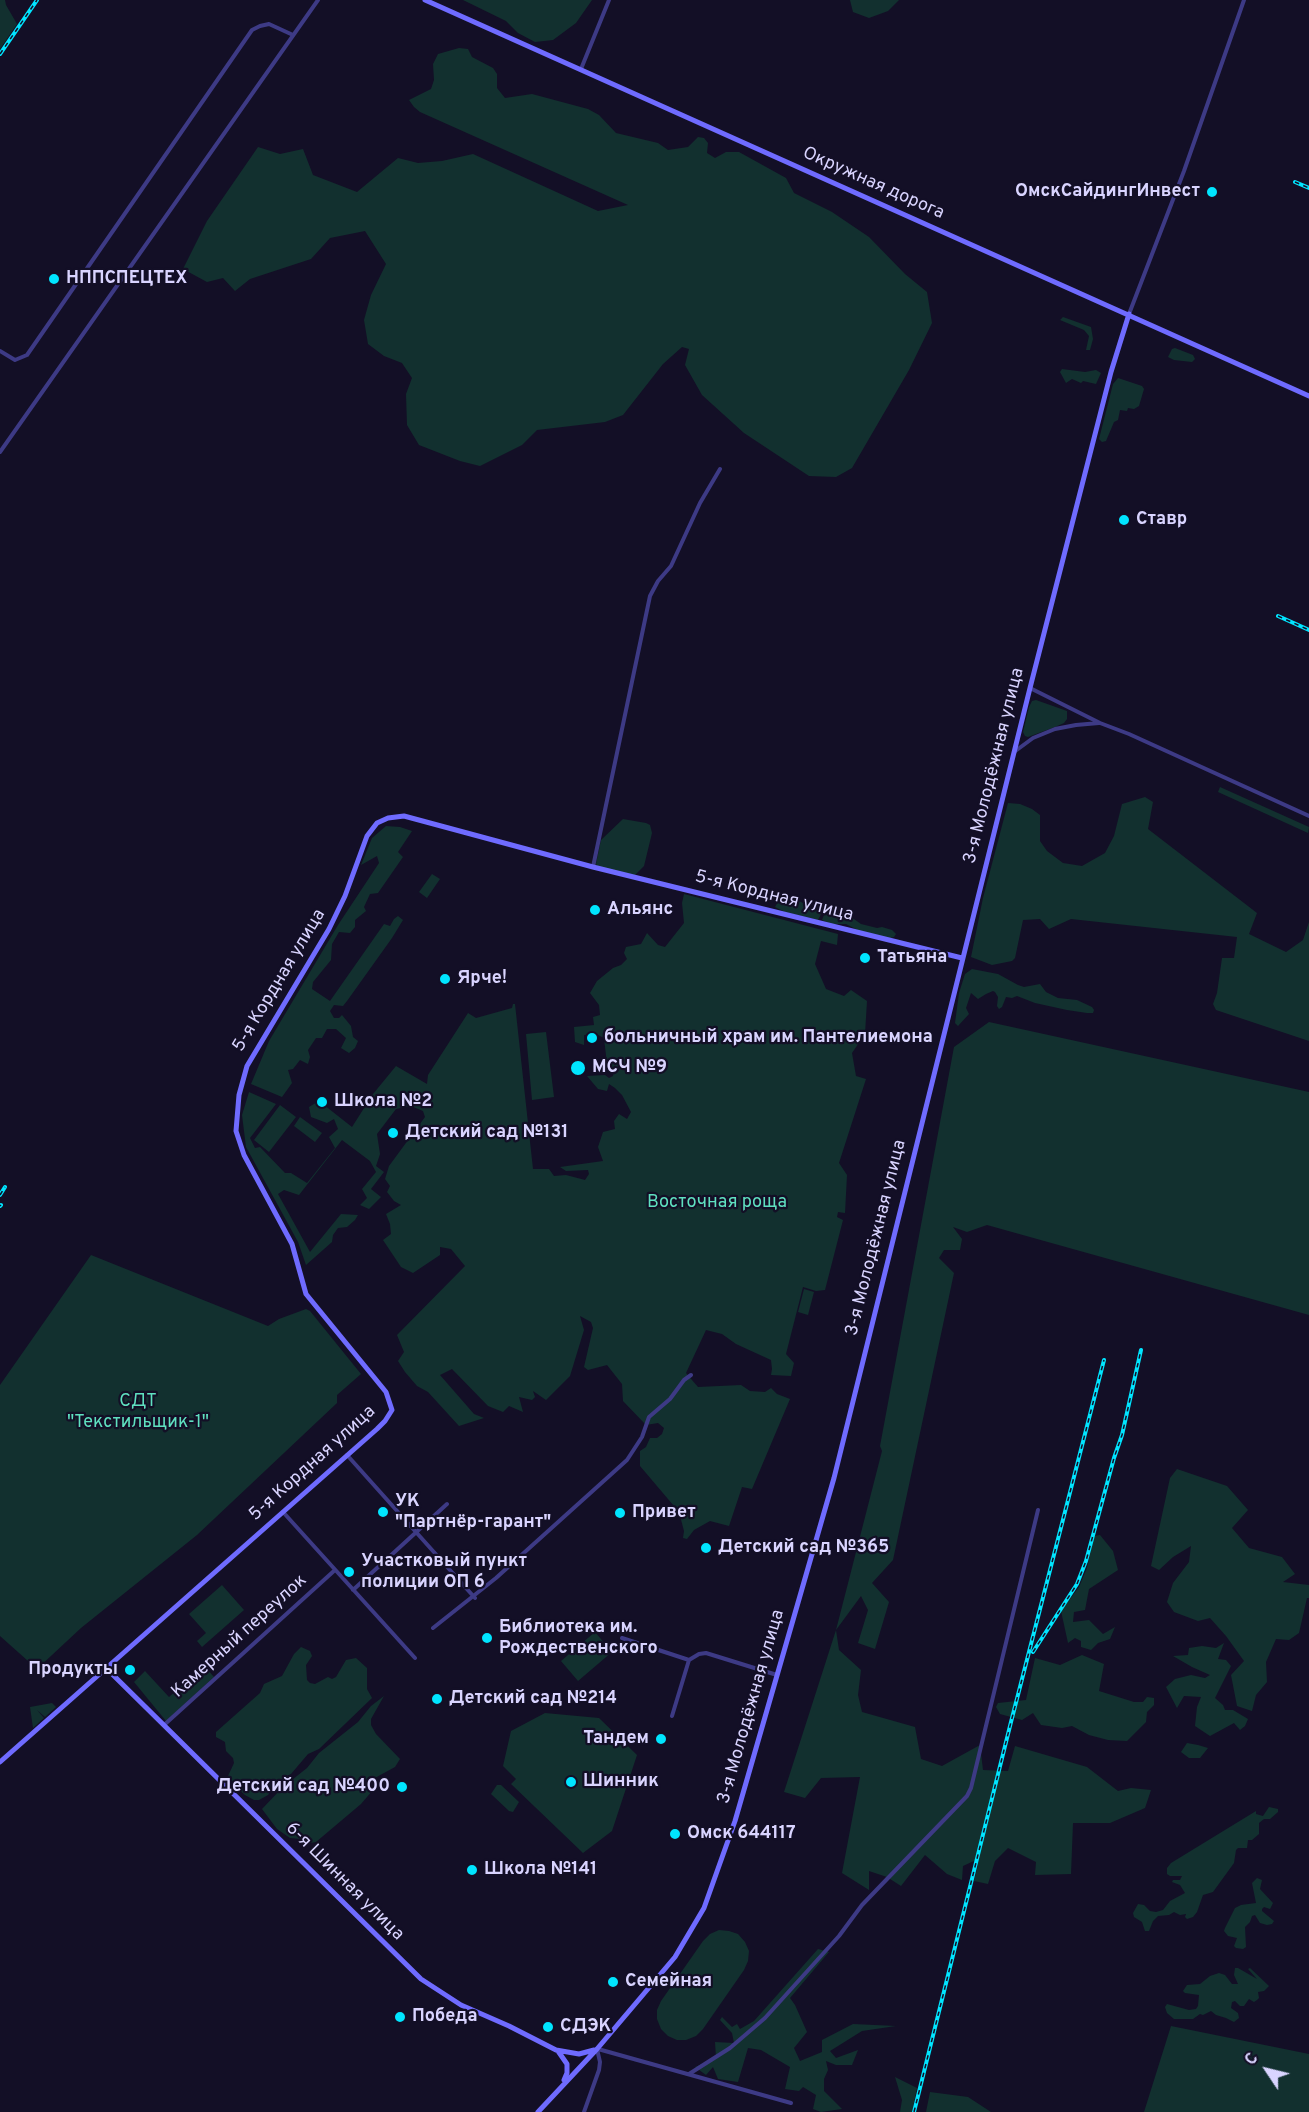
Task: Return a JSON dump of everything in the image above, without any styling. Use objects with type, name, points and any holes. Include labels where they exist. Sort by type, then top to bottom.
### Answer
[{"type":"main road","name":"Окружная дорога","points":[[425,0],[1309,396]]},
{"type":"main road","name":"3-я Молодёжная улица","points":[[538,2112],[597,2049],[675,1957],[704,1908],[735,1821],[834,1478],[1029,688],[1111,372],[1129,314]]},
{"type":"main road","name":"5-я Кордная улица","points":[[0,1762],[385,1421],[392,1410],[386,1392],[306,1294],[292,1244],[238,1141],[236,1117],[240,1086],[247,1066],[329,929],[345,896],[367,836],[376,823],[388,818],[404,816],[593,867],[962,958]]},
{"type":"main road","name":"6-я Шинная улица","points":[[106,1668],[421,1979],[461,2005],[510,2026],[556,2050],[579,2054],[597,2049]]},
{"type":"main road","points":[[556,2050],[567,2064],[567,2073],[562,2085]]},
{"type":"street","points":[[0,452],[318,0]]},
{"type":"street","points":[[580,70],[609,0]]},
{"type":"street","points":[[1129,314],[1184,171],[1244,0]]},
{"type":"street","points":[[0,351],[15,360],[27,355],[252,30],[268,24],[293,35]]},
{"type":"street","points":[[593,867],[650,596],[658,581],[671,566],[700,503],[720,469]]},
{"type":"street","points":[[1029,688],[1100,723],[1309,816]]},
{"type":"street","points":[[1013,753],[1033,738],[1055,729],[1100,723]]},
{"type":"street","points":[[433,1628],[455,1609],[475,1597],[627,1460],[642,1437],[649,1417],[669,1400],[684,1380],[691,1375]]},
{"type":"street","points":[[346,1455],[475,1597]]},
{"type":"street","points":[[353,1590],[447,1504]]},
{"type":"street","points":[[689,2074],[730,2049],[765,2018],[839,1936],[862,1905],[967,1796],[976,1768],[1038,1510]]},
{"type":"street","points":[[283,1512],[415,1658]]},
{"type":"street","name":"Камерный переулок","points":[[163,1725],[335,1570]]},
{"type":"street","points":[[622,1638],[689,1660]]},
{"type":"street","points":[[672,1716],[689,1660],[699,1654],[706,1653],[777,1675]]},
{"type":"street","points":[[584,2112],[599,2070],[597,2049],[791,2103]]},
{"type":"green space","points":[[0,0],[5,0],[17,24],[0,49]]},
{"type":"green space","points":[[463,0],[592,0],[576,23],[553,40],[535,42],[518,33],[506,21]]},
{"type":"green space","points":[[850,0],[899,0],[888,11],[869,18],[853,12]]},
{"type":"green space","points":[[459,48],[468,49],[472,57],[493,68],[497,74],[497,88],[505,98],[532,94],[588,109],[599,115],[616,133],[658,143],[668,150],[688,147],[698,137],[704,138],[708,143],[707,153],[715,158],[726,152],[739,152],[786,178],[794,193],[832,212],[869,237],[905,274],[927,292],[932,323],[909,370],[852,468],[836,477],[809,476],[744,433],[702,395],[685,365],[689,349],[682,347],[663,364],[623,415],[605,422],[537,430],[522,445],[480,466],[460,461],[419,445],[407,425],[406,394],[412,378],[402,363],[384,356],[368,344],[364,320],[371,295],[386,264],[365,231],[330,238],[311,259],[250,279],[235,291],[223,278],[207,282],[183,269],[207,221],[258,147],[280,154],[303,149],[313,175],[357,192],[398,158],[418,163],[442,161],[473,154],[598,211],[628,205],[420,112],[414,107],[409,100],[431,89],[434,80],[433,64],[438,54]]},
{"type":"green space","points":[[1063,317],[1091,327],[1093,339],[1090,350],[1086,350],[1089,336],[1084,330],[1060,320]]},
{"type":"green space","points":[[1175,348],[1193,355],[1195,359],[1192,362],[1168,357]]},
{"type":"green space","points":[[1062,369],[1085,372],[1096,370],[1101,373],[1096,384],[1083,381],[1081,383],[1072,379],[1066,383],[1060,372]]},
{"type":"green space","points":[[1118,378],[1142,386],[1144,389],[1139,406],[1134,409],[1128,408],[1127,411],[1120,410],[1118,420],[1114,422],[1106,441],[1102,442],[1099,439],[1113,384]]},
{"type":"green space","points":[[1036,700],[1067,711],[1067,719],[1064,723],[1028,737],[1023,732],[1029,707],[1032,701]]},
{"type":"green space","points":[[1220,787],[1309,827],[1308,833],[1218,792]]},
{"type":"green space","points":[[1145,797],[1153,802],[1148,829],[1257,913],[1249,934],[1286,952],[1303,940],[1309,922],[1309,1041],[1216,1010],[1213,1004],[1217,993],[1222,958],[1234,958],[1237,937],[1071,919],[1049,929],[1040,919],[1023,920],[1015,958],[1012,961],[992,965],[971,957],[983,898],[1008,803],[1020,804],[1040,815],[1040,841],[1047,851],[1063,863],[1082,866],[1105,853],[1114,836],[1122,804]]},
{"type":"green space","points":[[623,819],[646,823],[650,825],[652,833],[644,866],[634,876],[598,867],[596,864],[601,840]]},
{"type":"green space","points":[[386,826],[412,831],[398,852],[403,857],[378,893],[370,894],[364,907],[366,911],[355,920],[355,927],[350,933],[339,932],[332,944],[331,960],[313,982],[312,989],[330,1001],[384,924],[390,926],[398,916],[403,920],[343,1006],[334,1005],[330,1011],[334,1018],[342,1015],[351,1026],[353,1037],[358,1041],[355,1048],[349,1053],[341,1048],[346,1038],[336,1029],[327,1029],[322,1038],[316,1038],[308,1050],[310,1057],[308,1064],[300,1060],[293,1069],[288,1070],[292,1083],[282,1097],[251,1084],[269,1041],[338,925],[379,863],[377,856],[361,865],[372,838]]},
{"type":"green space","points":[[432,874],[440,879],[427,898],[419,892]]},
{"type":"green space","name":"Восточная роща","points":[[684,894],[838,934],[837,945],[821,941],[815,964],[826,989],[844,996],[851,990],[867,1001],[865,1034],[852,1053],[856,1076],[866,1079],[839,1163],[847,1175],[845,1213],[838,1212],[837,1217],[843,1220],[825,1290],[816,1291],[803,1287],[786,1354],[794,1363],[791,1376],[771,1375],[771,1360],[736,1344],[722,1334],[706,1330],[686,1373],[698,1387],[741,1385],[750,1391],[765,1392],[771,1388],[777,1394],[790,1399],[752,1489],[742,1487],[729,1526],[710,1521],[694,1530],[687,1539],[683,1538],[684,1531],[679,1512],[640,1466],[640,1451],[646,1447],[650,1438],[657,1438],[662,1434],[664,1428],[658,1423],[646,1425],[623,1401],[622,1384],[607,1365],[588,1370],[584,1367],[593,1328],[591,1322],[580,1316],[584,1330],[570,1376],[546,1400],[533,1391],[535,1397],[532,1400],[519,1397],[523,1412],[509,1406],[503,1412],[488,1406],[452,1369],[440,1375],[474,1414],[484,1418],[459,1426],[428,1392],[417,1386],[398,1361],[404,1352],[397,1335],[465,1266],[451,1249],[440,1247],[440,1255],[413,1273],[401,1267],[383,1240],[391,1234],[386,1214],[401,1205],[394,1201],[387,1192],[390,1186],[385,1179],[389,1166],[425,1117],[423,1111],[411,1106],[396,1109],[377,1134],[380,1154],[376,1166],[384,1172],[371,1189],[381,1197],[369,1209],[360,1205],[367,1198],[362,1189],[376,1172],[370,1161],[342,1140],[299,1195],[284,1190],[278,1194],[310,1252],[341,1214],[358,1215],[347,1227],[338,1228],[333,1235],[332,1242],[306,1265],[298,1242],[246,1147],[242,1115],[249,1092],[276,1104],[250,1138],[255,1148],[260,1147],[285,1173],[291,1173],[307,1183],[335,1148],[329,1137],[338,1129],[334,1119],[327,1123],[311,1117],[309,1107],[319,1101],[352,1127],[373,1094],[396,1066],[427,1084],[428,1075],[468,1013],[476,1018],[512,1008],[515,1004],[533,1169],[549,1169],[554,1176],[566,1175],[585,1180],[589,1174],[588,1170],[566,1171],[560,1167],[603,1161],[598,1147],[603,1132],[615,1129],[614,1121],[619,1114],[627,1119],[631,1112],[622,1095],[615,1088],[609,1084],[607,1091],[598,1089],[587,1076],[605,1075],[609,1078],[613,1076],[614,1069],[607,1064],[604,1038],[596,1034],[584,1035],[584,1045],[575,1042],[574,1027],[594,1025],[593,1017],[600,1015],[599,1005],[590,993],[597,981],[627,959],[624,953],[626,947],[641,944],[647,933],[658,945],[665,947],[684,923],[682,903]]},
{"type":"green space","points":[[779,900],[799,901],[821,914],[818,920],[785,912],[775,907]]},
{"type":"green space","points":[[824,915],[851,917],[861,924],[882,927],[896,934],[887,939],[867,935],[846,924],[831,924],[822,920]]},
{"type":"green space","points":[[972,969],[998,974],[1024,987],[1040,984],[1046,992],[1058,998],[1077,1000],[1092,1007],[1093,1013],[1035,1003],[1017,996],[1006,997],[999,1009],[995,992],[978,999],[971,993],[966,1008],[969,1014],[958,1026],[955,1023],[959,993],[965,974]]},
{"type":"green space","points":[[989,1022],[1309,1092],[1309,1315],[987,1225],[967,1232],[953,1227],[962,1239],[960,1250],[944,1250],[939,1258],[954,1273],[893,1560],[872,1583],[889,1602],[875,1649],[858,1643],[868,1610],[861,1596],[836,1630],[882,1451],[880,1446],[954,1047]]},
{"type":"green space","points":[[546,1032],[554,1097],[532,1100],[526,1034]]},
{"type":"green space","points":[[280,1105],[296,1117],[269,1152],[254,1140]]},
{"type":"green space","points":[[300,1117],[322,1133],[315,1142],[294,1126]]},
{"type":"green space","name":"СДТ \"Текстильщик-1\"","points":[[91,1255],[268,1326],[279,1319],[306,1309],[361,1374],[337,1395],[337,1403],[197,1535],[81,1628],[37,1669],[0,1636],[0,1385]]},
{"type":"green space","points":[[804,1289],[814,1292],[808,1315],[798,1312]]},
{"type":"green space","points":[[1177,1469],[1227,1486],[1248,1510],[1232,1528],[1249,1548],[1282,1557],[1295,1574],[1283,1582],[1309,1585],[1309,1598],[1307,1598],[1299,1633],[1289,1640],[1276,1639],[1266,1662],[1267,1682],[1256,1695],[1252,1711],[1237,1706],[1231,1675],[1244,1661],[1226,1636],[1210,1618],[1198,1621],[1174,1612],[1167,1602],[1173,1583],[1189,1562],[1191,1546],[1173,1557],[1159,1570],[1151,1566],[1170,1478]]},
{"type":"green space","points":[[1100,1535],[1113,1551],[1118,1570],[1089,1589],[1085,1610],[1074,1612],[1073,1622],[1089,1620],[1103,1634],[1115,1627],[1110,1639],[1098,1643],[1091,1650],[1081,1647],[1081,1641],[1075,1638],[1068,1643],[1061,1611],[1079,1587],[1087,1568],[1094,1536]]},
{"type":"green space","points":[[222,1585],[244,1610],[202,1647],[197,1641],[206,1633],[189,1614]]},
{"type":"green space","points":[[836,1630],[839,1650],[861,1670],[858,1695],[862,1712],[915,1727],[921,1759],[942,1766],[980,1745],[983,1770],[1008,1771],[1015,1746],[1087,1767],[1118,1791],[1131,1788],[1151,1790],[1145,1808],[1110,1823],[1073,1823],[1071,1874],[1035,1875],[1036,1862],[1008,1848],[995,1861],[988,1884],[974,1881],[978,1865],[976,1860],[963,1866],[962,1880],[947,1874],[925,1855],[901,1886],[887,1877],[869,1871],[869,1890],[842,1873],[860,1777],[821,1778],[805,1798],[784,1792]]},
{"type":"green space","points":[[595,1632],[612,1652],[578,1681],[561,1661]]},
{"type":"green space","points":[[1224,1643],[1218,1659],[1226,1660],[1231,1666],[1215,1698],[1225,1710],[1233,1710],[1248,1719],[1240,1730],[1234,1723],[1210,1736],[1195,1726],[1197,1707],[1201,1697],[1184,1696],[1177,1708],[1166,1687],[1175,1679],[1191,1675],[1205,1678],[1210,1675],[1173,1656],[1188,1655],[1189,1648],[1202,1646],[1216,1648]]},
{"type":"green space","points":[[301,1647],[310,1651],[312,1656],[306,1665],[307,1680],[310,1683],[315,1684],[328,1677],[332,1679],[336,1677],[346,1660],[356,1658],[367,1668],[367,1689],[372,1698],[319,1749],[308,1754],[291,1774],[277,1782],[268,1795],[254,1800],[234,1785],[228,1776],[234,1763],[233,1758],[226,1751],[225,1742],[216,1737],[216,1732],[260,1693],[264,1684],[282,1676],[294,1654]]},
{"type":"green space","points":[[1082,1655],[1104,1664],[1099,1691],[1134,1702],[1143,1702],[1147,1697],[1154,1698],[1154,1705],[1147,1712],[1146,1722],[1127,1741],[1108,1740],[1089,1735],[1072,1726],[1062,1728],[1041,1725],[1033,1713],[1022,1720],[1000,1714],[996,1707],[998,1703],[1026,1700],[1035,1658],[1060,1665]]},
{"type":"green space","points":[[204,1666],[214,1677],[166,1721],[134,1682],[145,1671],[169,1697]]},
{"type":"green space","points":[[384,1696],[371,1719],[371,1725],[376,1734],[400,1759],[395,1767],[373,1779],[373,1790],[361,1804],[316,1842],[310,1843],[290,1838],[277,1829],[262,1809],[283,1787],[307,1768],[319,1753],[358,1722],[371,1706]]},
{"type":"green space","points":[[52,1703],[56,1707],[45,1717],[37,1710],[44,1718],[33,1728],[30,1707]]},
{"type":"green space","name":"Шинник","points":[[545,1713],[599,1718],[637,1755],[612,1831],[583,1853],[511,1784],[516,1779],[503,1766],[511,1731]]},
{"type":"green space","points":[[1187,1743],[1208,1748],[1200,1758],[1189,1758],[1181,1752]]},
{"type":"green space","points":[[497,1785],[501,1785],[519,1802],[513,1812],[491,1794]]},
{"type":"green space","points":[[1269,1807],[1278,1809],[1278,1812],[1270,1819],[1264,1819],[1259,1823],[1259,1834],[1252,1840],[1248,1840],[1247,1848],[1236,1850],[1234,1863],[1213,1892],[1203,1895],[1193,1917],[1187,1919],[1186,1914],[1180,1915],[1174,1912],[1158,1916],[1149,1931],[1145,1931],[1142,1922],[1134,1917],[1133,1913],[1138,1904],[1156,1912],[1163,1910],[1170,1901],[1185,1893],[1180,1885],[1172,1882],[1180,1880],[1182,1876],[1167,1874],[1167,1868],[1171,1863],[1256,1811],[1256,1814],[1263,1816]]},
{"type":"green space","points":[[1257,1878],[1262,1880],[1260,1889],[1273,1903],[1270,1909],[1264,1907],[1262,1911],[1274,1921],[1267,1925],[1260,1923],[1255,1915],[1252,1916],[1245,1927],[1246,1947],[1236,1948],[1234,1946],[1237,1938],[1228,1936],[1224,1931],[1235,1908],[1256,1903],[1252,1883]]},
{"type":"green space","points":[[719,1930],[738,1934],[749,1951],[748,1961],[703,2029],[696,2036],[686,2040],[677,2040],[668,2036],[661,2029],[657,2019],[657,2010],[703,1941],[710,1934]]},
{"type":"green space","points":[[818,1949],[829,1952],[790,1998],[807,2032],[794,2048],[800,2061],[822,2052],[822,2040],[853,2024],[896,2026],[862,2031],[830,2051],[836,2058],[858,2050],[852,2065],[836,2065],[826,2061],[828,2070],[824,2079],[824,2091],[842,2109],[821,2112],[813,2109],[816,2095],[803,2087],[799,2091],[785,2089],[790,2067],[761,2050],[748,2048],[738,2082],[718,2079],[713,2067],[706,2075],[695,2067],[716,2058],[715,2042],[734,2043],[732,2033],[720,2020],[722,2017],[732,2027],[737,2024],[740,2029],[754,2021]]},
{"type":"green space","points":[[1235,1968],[1257,1979],[1248,1969],[1250,1968],[1269,1986],[1264,1991],[1258,1992],[1259,1998],[1254,2002],[1249,1999],[1244,2006],[1240,2006],[1235,2001],[1232,2002],[1231,2008],[1238,2013],[1239,2018],[1234,2022],[1211,2011],[1193,2019],[1174,2019],[1167,2013],[1165,2007],[1167,2004],[1189,2010],[1196,2009],[1199,1995],[1185,1993],[1183,1991],[1187,1985],[1200,1984],[1210,1976],[1219,1973],[1225,1975],[1232,1984],[1238,1984],[1234,1975]]},
{"type":"green space","points":[[1171,2026],[1309,2054],[1309,2112],[1144,2112]]},
{"type":"green space","points":[[895,2077],[917,2088],[912,2112],[900,2112],[902,2100]]},
{"type":"green space","points":[[930,2092],[968,2097],[991,2112],[926,2112]]},
{"type":"railway","points":[[0,54],[37,0]]},
{"type":"railway","points":[[1295,182],[1309,188]]},
{"type":"railway","points":[[1278,616],[1309,630]]},
{"type":"railway","points":[[0,1195],[5,1187]]},
{"type":"railway","points":[[1033,1652],[1077,1584],[1086,1561],[1122,1435],[1141,1350]]},
{"type":"railway","points":[[914,2112],[1104,1360]]},
{"type":"place","name":"ОмскСайдингИнвест","points":[[1212,192]]},
{"type":"place","name":"НППСПЕЦТЕХ","points":[[54,279]]},
{"type":"place","name":"Ставр","points":[[1124,520]]},
{"type":"place","name":"Альянс","points":[[595,910]]},
{"type":"place","name":"Татьяна","points":[[865,958]]},
{"type":"place","name":"Ярче!","points":[[445,979]]},
{"type":"place","name":"больничный храм им. Пантелиемона","points":[[592,1038]]},
{"type":"place","name":"МСЧ №9","points":[[578,1068]]},
{"type":"place","name":"Школа №2","points":[[322,1102]]},
{"type":"place","name":"Детский сад №131","points":[[393,1133]]},
{"type":"place","name":"УК \"Партнёр-гарант\"","points":[[383,1512]]},
{"type":"place","name":"Привет","points":[[620,1513]]},
{"type":"place","name":"Детский сад №365","points":[[706,1548]]},
{"type":"place","name":"Участковый пункт полиции ОП 6","points":[[349,1572]]},
{"type":"place","name":"Библиотека им. Рождественского","points":[[487,1638]]},
{"type":"place","name":"Продукты","points":[[130,1670]]},
{"type":"place","name":"Детский сад №214","points":[[437,1699]]},
{"type":"place","name":"Тандем","points":[[661,1739]]},
{"type":"place","name":"Шинник","points":[[571,1782]]},
{"type":"place","name":"Детский сад №400","points":[[402,1787]]},
{"type":"place","name":"Омск 644117","points":[[675,1834]]},
{"type":"place","name":"Школа №141","points":[[472,1870]]},
{"type":"place","name":"Семейная","points":[[613,1982]]},
{"type":"place","name":"Победа","points":[[400,2017]]},
{"type":"place","name":"СДЭК","points":[[548,2027]]}]
